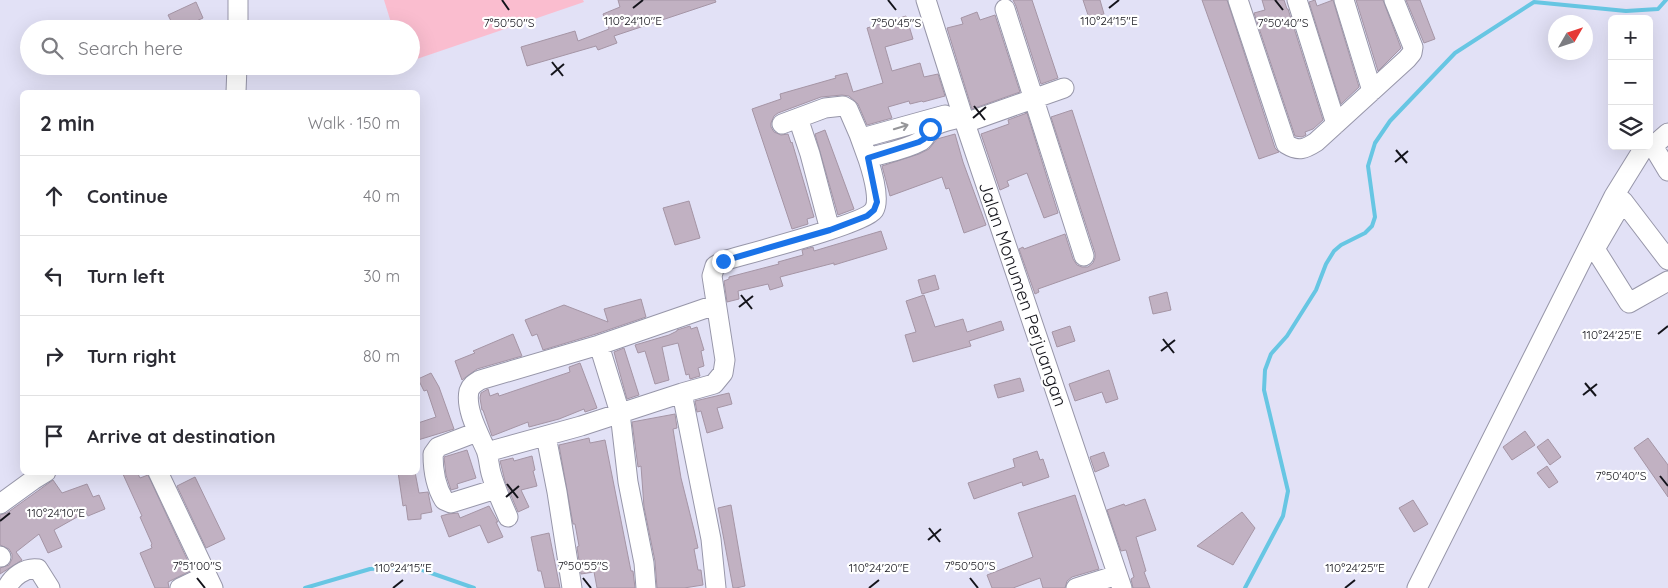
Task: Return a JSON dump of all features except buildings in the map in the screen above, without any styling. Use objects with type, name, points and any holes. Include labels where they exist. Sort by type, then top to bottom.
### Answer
[{"type":"street","points":[[238,0],[238,20]]},
{"type":"street","name":"Jalan Monumen Perjuangan","points":[[926,0],[963,117],[1120,581]]},
{"type":"street","points":[[1238,0],[1286,144],[1294,149],[1306,148],[1336,124],[1412,53],[1413,48],[1394,0]]},
{"type":"street","points":[[1297,0],[1336,124]]},
{"type":"street","points":[[1344,0],[1372,91]]},
{"type":"street","points":[[1005,9],[1084,256]]},
{"type":"street","points":[[236,90],[237,75]]},
{"type":"street","points":[[862,138],[963,117],[1034,99],[1064,88]]},
{"type":"street","points":[[487,452],[546,436],[714,384],[723,373],[726,360],[715,304],[712,276],[715,266],[723,261],[830,230],[867,216],[874,210],[877,202],[868,158],[862,138],[848,109],[843,106],[825,108],[790,121],[810,154],[830,230]]},
{"type":"street","points":[[868,158],[919,142],[935,126],[963,117]]},
{"type":"street","points":[[1653,136],[1668,119]]},
{"type":"street","points":[[1668,133],[1653,146],[1668,171]]},
{"type":"street","points":[[1418,588],[1614,196],[1643,150]]},
{"type":"street","points":[[1668,260],[1623,201],[1596,249],[1629,303],[1668,281]]},
{"type":"street","points":[[508,517],[490,471],[487,452],[477,432],[470,406],[469,388],[480,380],[599,345],[715,304]]},
{"type":"street","points":[[599,345],[620,413],[628,482],[644,563],[646,588]]},
{"type":"street","points":[[682,393],[711,539],[716,588]]},
{"type":"street","points":[[477,432],[438,447],[433,454],[440,492],[444,500],[451,502],[496,489]]},
{"type":"street","points":[[546,436],[572,588]]},
{"type":"street","points":[[0,504],[41,475]]},
{"type":"street","points":[[159,475],[195,548],[209,582],[180,588]]},
{"type":"street","points":[[7,588],[11,579],[24,571],[38,568],[50,588]]},
{"type":"street","points":[[1076,588],[1120,581]]},
{"type":"shaded area","points":[[384,0],[583,0],[584,2],[420,58],[420,20],[390,20]]},
{"type":"waterway","points":[[1245,588],[1283,516],[1288,491],[1264,390],[1265,370],[1271,354],[1287,336],[1316,290],[1326,264],[1334,251],[1341,245],[1365,233],[1372,226],[1375,217],[1368,166],[1375,143],[1390,121],[1455,53],[1534,2],[1626,11],[1658,9],[1666,0]]},
{"type":"waterway","points":[[305,588],[370,569],[411,566],[474,588]]},
{"type":"route","points":[[723,261],[830,230],[867,216],[874,210],[877,202],[868,158],[919,142],[924,139],[930,129]]}]
